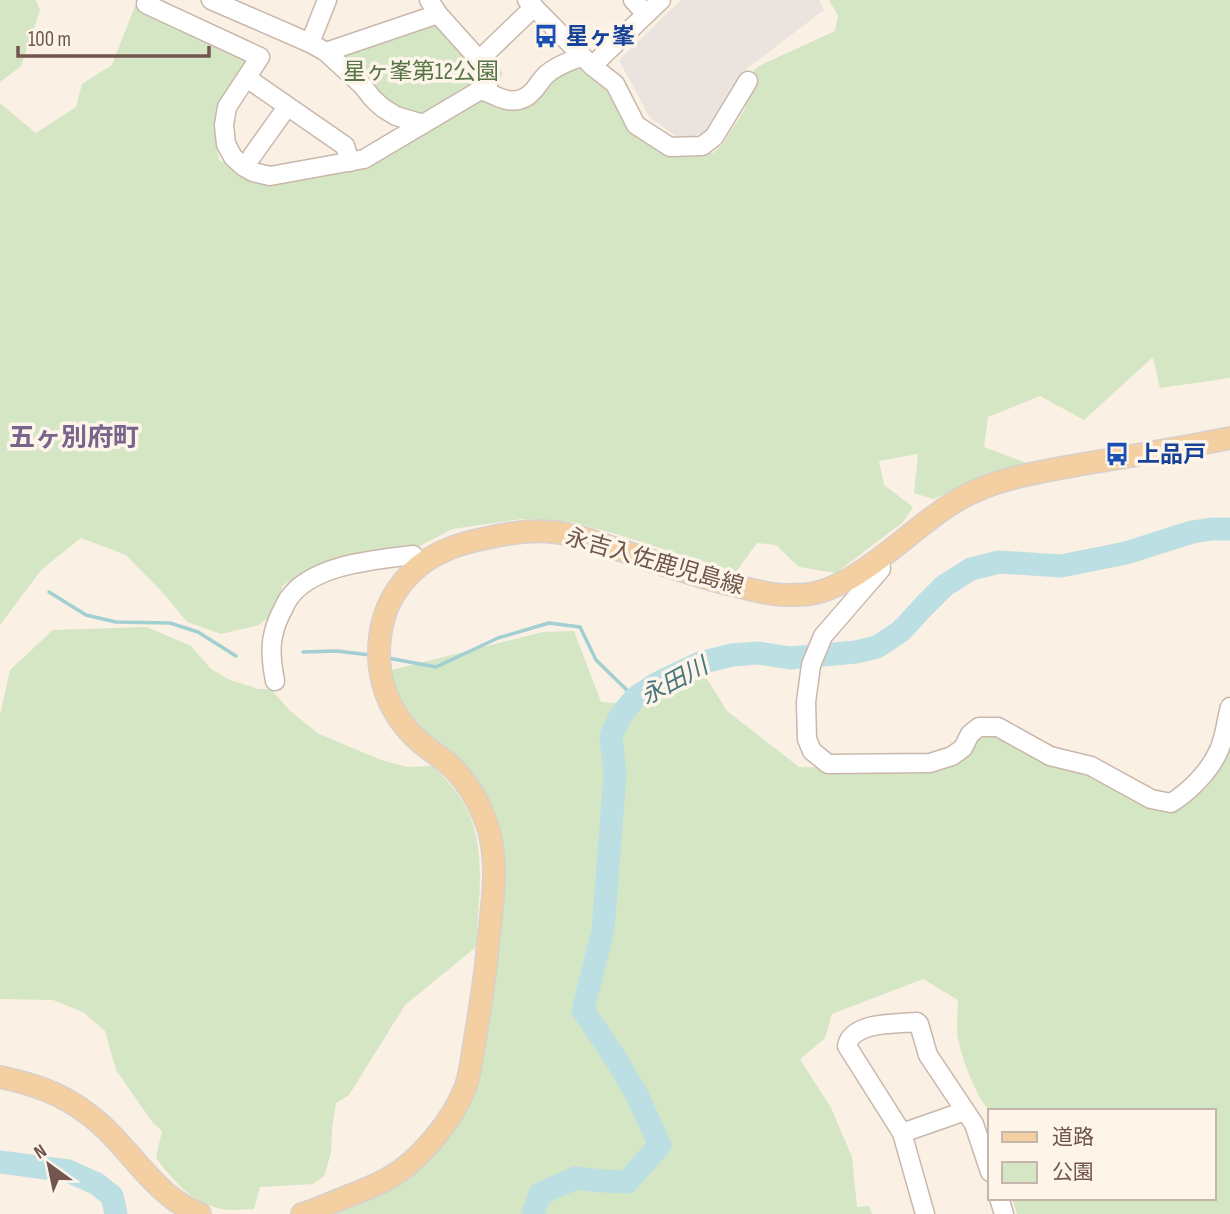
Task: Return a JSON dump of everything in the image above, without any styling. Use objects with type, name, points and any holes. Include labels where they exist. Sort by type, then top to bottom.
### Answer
[{"type":"main road","name":"永吉入佐鹿児島線","points":[[302,1214],[385,1181],[400,1171],[424,1151],[437,1135],[459,1103],[468,1081],[482,1000],[494,852],[476,799],[452,767],[417,740],[404,725],[386,694],[378,659],[381,628],[396,591],[415,570],[436,553],[473,541],[511,534],[554,532],[582,538],[711,580],[769,594],[811,594],[844,582],[880,559],[934,515],[982,487],[1031,474],[1230,439]]},
{"type":"main road","points":[[0,1077],[35,1084],[61,1096],[88,1114],[176,1201],[200,1214]]},
{"type":"street","points":[[211,0],[318,47],[362,85],[383,108],[396,116],[423,124]]},
{"type":"street","points":[[318,47],[327,0]]},
{"type":"street","points":[[633,0],[646,14]]},
{"type":"street","points":[[146,4],[260,57],[227,107],[224,125],[226,144],[233,157],[253,172],[270,176],[365,159],[482,90],[499,99],[515,102],[523,99],[533,93],[546,74],[555,68],[587,61],[661,0]]},
{"type":"street","points":[[480,60],[530,3],[587,61],[615,84],[636,125],[670,147],[702,146],[714,137],[748,81]]},
{"type":"street","points":[[318,47],[434,7],[491,72],[486,92]]},
{"type":"street","points":[[254,83],[345,146],[350,162]]},
{"type":"street","points":[[252,156],[288,107]]},
{"type":"street","points":[[275,681],[270,656],[276,624],[289,598],[305,583],[324,573],[355,564],[413,555],[415,570]]},
{"type":"street","points":[[880,559],[881,569],[823,636],[811,665],[806,702],[807,738],[812,751],[828,764],[930,763],[952,756],[963,748],[970,734],[979,727],[998,727],[1050,756],[1091,766],[1151,799],[1171,803],[1204,774],[1219,750],[1230,707]]},
{"type":"street","points":[[925,1214],[902,1133],[848,1046],[848,1040],[861,1028],[917,1022],[928,1055],[974,1125],[988,1166]]},
{"type":"street","points":[[902,1133],[965,1111]]},
{"type":"shaded area","points":[[681,0],[819,0],[824,10],[745,70],[704,132],[682,140],[650,118],[619,60]]},
{"type":"green space","points":[[0,0],[36,0],[40,10],[21,66],[0,82]]},
{"type":"green space","points":[[829,0],[1230,0],[1230,378],[1160,388],[1153,357],[1084,420],[1040,396],[988,417],[984,447],[1032,465],[978,480],[933,499],[914,493],[918,454],[879,461],[884,485],[913,507],[903,522],[836,573],[799,567],[776,545],[757,543],[736,572],[572,522],[522,519],[452,529],[420,546],[322,565],[283,585],[274,613],[259,625],[221,634],[187,622],[126,555],[81,538],[42,569],[0,625],[0,103],[36,133],[76,107],[82,84],[112,65],[135,6],[247,58],[248,66],[222,109],[215,136],[219,160],[249,174],[378,161],[485,96],[496,106],[510,107],[554,74],[582,65],[606,79],[666,150],[713,153],[722,145],[745,109],[742,82],[759,66],[835,31],[838,16]]},
{"type":"green space","name":"星ヶ峯第12公園","points":[[438,23],[484,78],[427,117],[396,110],[340,58],[341,53]]},
{"type":"green space","points":[[147,627],[191,646],[211,669],[230,680],[258,689],[271,689],[290,711],[319,734],[381,760],[407,767],[432,766],[452,786],[474,827],[480,872],[476,947],[405,1005],[349,1095],[336,1103],[331,1153],[324,1176],[313,1184],[260,1187],[254,1209],[225,1210],[200,1201],[184,1190],[170,1175],[156,1158],[162,1131],[153,1123],[116,1070],[105,1031],[83,1012],[53,1000],[0,999],[0,715],[10,670],[53,630]]},
{"type":"green space","points":[[574,631],[601,702],[650,705],[701,669],[727,711],[799,767],[944,765],[976,736],[987,731],[1179,805],[1230,725],[1230,1214],[1017,1214],[1013,1200],[1216,1200],[1216,1109],[988,1109],[975,1087],[960,1047],[957,1030],[958,1000],[923,979],[832,1014],[825,1038],[800,1059],[831,1108],[852,1157],[857,1207],[869,1206],[872,1214],[332,1214],[403,1179],[438,1151],[460,1123],[482,1059],[501,846],[491,805],[463,767],[419,727],[408,712],[396,693],[392,670],[543,632]]},
{"type":"waterway","name":"永田川","points":[[533,1214],[540,1194],[575,1178],[627,1182],[660,1145],[637,1095],[583,1010],[603,930],[615,774],[611,736],[621,715],[635,698],[656,684],[700,663],[732,655],[758,653],[790,658],[856,652],[877,647],[901,631],[944,586],[971,569],[999,562],[1061,566],[1126,553],[1192,532],[1230,529]]},
{"type":"waterway","points":[[49,592],[86,615],[116,622],[170,623],[198,632],[236,656]]},
{"type":"waterway","points":[[388,658],[436,667],[498,638],[549,623],[580,627],[596,660],[635,698]]},
{"type":"waterway","points":[[303,652],[337,651],[370,655]]},
{"type":"waterway","name":"永田川","points":[[0,1162],[68,1171],[97,1184],[112,1196],[116,1214]]},
{"type":"place","name":"星ヶ峯","points":[[546,36]]},
{"type":"place","name":"上品戸","points":[[1117,454]]},
{"type":"district","name":"五ヶ別府町","points":[[74,437]]}]
